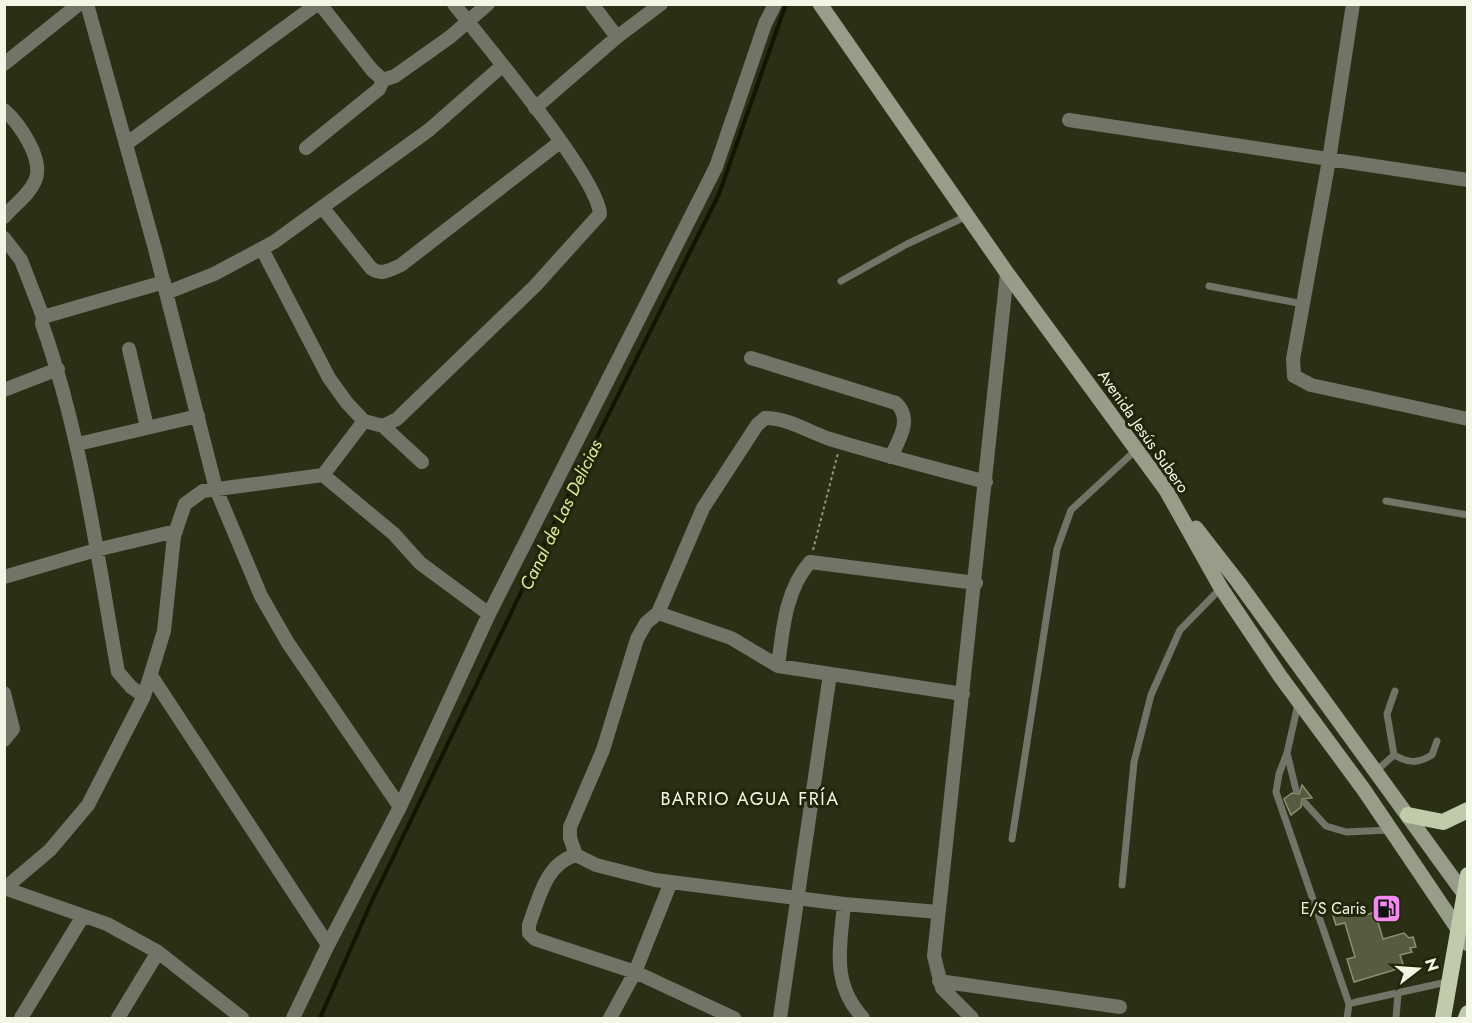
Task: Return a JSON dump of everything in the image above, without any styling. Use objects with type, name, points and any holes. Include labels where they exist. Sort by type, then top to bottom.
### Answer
[{"type":"highway","points":[[1408,815],[1443,822],[1467,810]]},
{"type":"highway","points":[[1443,1018],[1457,929],[1466,897],[1467,875]]},
{"type":"highway","points":[[1467,1012],[1467,1018]]},
{"type":"main road","name":"Avenida Jesús Subero","points":[[824,6],[1007,273],[1166,490],[1221,588],[1467,944]]},
{"type":"main road","points":[[1166,490],[1238,582],[1466,897]]},
{"type":"street","points":[[4,64],[79,4]]},
{"type":"street","points":[[87,4],[165,288],[216,489],[261,596],[288,643],[400,807]]},
{"type":"street","points":[[126,144],[318,4],[372,70],[383,80]]},
{"type":"street","points":[[383,426],[397,419],[482,339],[600,214],[596,197],[560,142],[454,4]]},
{"type":"street","points":[[306,148],[379,89],[383,80],[394,76],[468,22],[488,4]]},
{"type":"street","points":[[592,4],[617,37]]},
{"type":"street","points":[[535,108],[617,37],[661,4]]},
{"type":"street","points":[[292,1018],[400,807],[489,614],[716,167],[765,24],[775,4]]},
{"type":"street","points":[[1353,4],[1329,160],[1293,359],[1294,376],[1311,385],[1467,419]]},
{"type":"street","points":[[43,317],[214,274],[262,249],[429,130],[502,66]]},
{"type":"street","points":[[4,110],[16,123],[37,166],[35,181],[28,192],[4,217]]},
{"type":"street","points":[[1070,120],[1467,180]]},
{"type":"street","points":[[322,207],[371,268],[376,272],[387,272],[401,265],[560,142]]},
{"type":"street","points":[[4,238],[21,260],[43,317],[42,324],[58,369],[78,444],[118,672],[131,687],[144,696]]},
{"type":"street","points":[[262,249],[329,378],[347,403],[364,422],[383,426],[422,462]]},
{"type":"street","points":[[972,1018],[952,1000],[939,981],[934,956],[976,583],[1007,273]]},
{"type":"street","points":[[129,349],[147,428]]},
{"type":"street","points":[[751,358],[896,403],[903,410],[906,423],[891,458]]},
{"type":"street","points":[[4,390],[58,369]]},
{"type":"street","points":[[78,444],[198,416]]},
{"type":"street","points":[[576,855],[570,838],[570,827],[603,750],[637,639],[646,623],[658,613],[703,508],[757,425],[765,418],[778,418],[840,442],[891,458],[986,482]]},
{"type":"street","points":[[5,888],[50,850],[88,805],[144,696],[152,677],[164,631],[176,531],[185,504],[203,491],[323,475],[364,422]]},
{"type":"street","points":[[323,475],[394,534],[420,563],[489,614]]},
{"type":"street","points":[[4,577],[96,550],[176,531]]},
{"type":"street","points":[[778,666],[784,619],[792,593],[801,572],[810,562],[976,583]]},
{"type":"street","points":[[658,613],[731,638],[778,666],[963,694]]},
{"type":"street","points":[[780,1018],[830,674]]},
{"type":"street","points":[[152,677],[328,945]]},
{"type":"street","points":[[4,693],[13,729],[4,740]]},
{"type":"street","points":[[734,1018],[635,972],[535,939],[529,933],[529,925],[540,894],[554,866],[563,858],[576,855],[615,871],[671,882],[844,904],[938,912]]},
{"type":"street","points":[[610,1018],[635,972],[671,882]]},
{"type":"street","points":[[5,888],[107,924],[158,952],[242,1018]]},
{"type":"street","points":[[844,904],[841,980],[848,999],[863,1018]]},
{"type":"street","points":[[21,1018],[83,916]]},
{"type":"street","points":[[118,1018],[158,952]]},
{"type":"street","points":[[939,981],[1120,1007]]},
{"type":"lane","points":[[841,281],[907,244],[967,216]]},
{"type":"lane","points":[[1209,286],[1303,304]]},
{"type":"lane","points":[[1012,839],[1057,549],[1071,510],[1137,449]]},
{"type":"lane","points":[[1386,501],[1467,515]]},
{"type":"lane","points":[[1122,885],[1134,762],[1151,695],[1180,630],[1221,588]]},
{"type":"lane","points":[[1394,755],[1387,714],[1395,691]]},
{"type":"lane","points":[[1299,702],[1276,792],[1349,1004],[1347,1018]]},
{"type":"lane","points":[[1394,755],[1407,762],[1421,762],[1432,755],[1437,741]]},
{"type":"lane","points":[[1287,753],[1296,790]]},
{"type":"lane","points":[[1376,771],[1394,755]]},
{"type":"lane","points":[[1305,804],[1326,826],[1346,832],[1390,830]]},
{"type":"lane","points":[[1349,1004],[1449,982]]},
{"type":"lane","points":[[1396,1018],[1398,994]]},
{"type":"path","points":[[810,562],[840,442]]},
{"type":"building","points":[[1302,785],[1312,798],[1302,799],[1301,807],[1291,815],[1284,799],[1292,793],[1299,794]]},
{"type":"building","points":[[1344,905],[1346,914],[1364,909],[1366,915],[1375,912],[1383,939],[1404,933],[1409,938],[1413,937],[1416,947],[1410,948],[1412,952],[1400,955],[1404,967],[1354,982],[1347,959],[1355,957],[1345,923],[1336,925],[1331,909]]},
{"type":"waterway","name":"Canal de Las Delicias","points":[[320,1018],[370,905],[564,503],[719,194],[786,4]]},
{"type":"place","name":"E/S Caris","points":[[1387,908]]},
{"type":"district","name":"BARRIO AGUA FRÍA","points":[[750,799]]}]
